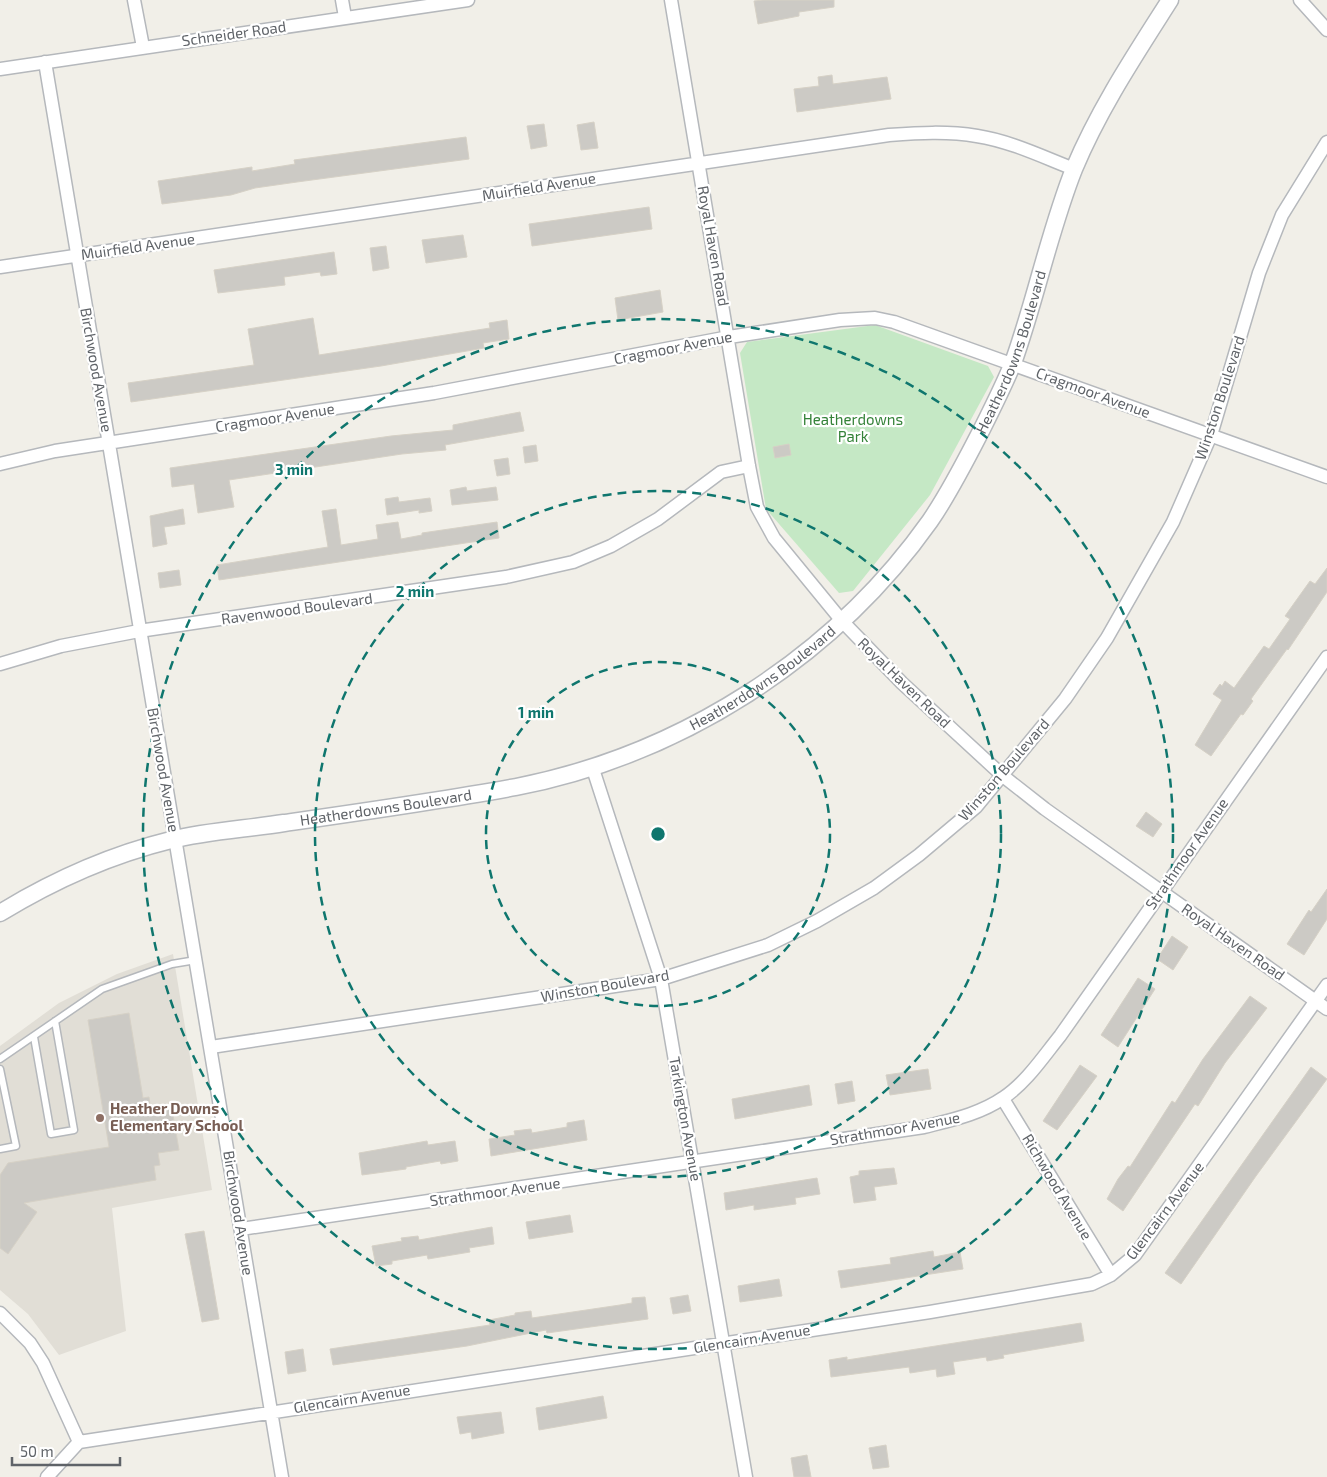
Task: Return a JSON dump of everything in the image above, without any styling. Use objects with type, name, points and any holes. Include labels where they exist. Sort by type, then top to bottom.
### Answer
[{"type":"street","points":[[134,0],[143,47]]},
{"type":"street","points":[[342,0],[345,17]]},
{"type":"street","name":"Schneider Road","points":[[0,69],[468,0]]},
{"type":"street","name":"Royal Haven Road","points":[[671,0],[729,337],[749,466],[757,507],[774,538],[842,621],[902,683],[1003,776],[1068,826],[1327,1009]]},
{"type":"street","name":"Heatherdowns Boulevard","points":[[0,913],[38,890],[85,867],[174,839],[372,811],[519,786],[593,769],[654,743],[720,710],[774,677],[802,656],[842,621],[900,560],[930,520],[974,444],[1012,364],[1074,169],[1112,91],[1170,0]]},
{"type":"street","points":[[1300,0],[1327,30]]},
{"type":"street","name":"Birchwood Avenue","points":[[45,62],[282,1477]]},
{"type":"street","name":"Muirfield Avenue","points":[[0,267],[889,135],[949,133],[977,136],[1003,142],[1074,169]]},
{"type":"street","name":"Winston Boulevard","points":[[211,1047],[661,979],[768,945],[817,921],[874,888],[948,833],[976,807],[1065,699],[1107,638],[1173,522],[1211,435],[1259,273],[1282,215],[1327,142]]},
{"type":"street","name":"Cragmoor Avenue","points":[[0,464],[55,451],[434,393],[729,337],[840,320],[874,318],[894,322],[1327,477]]},
{"type":"street","name":"Ravenwood Boulevard","points":[[0,664],[61,646],[139,631],[506,577],[574,562],[611,546],[658,519],[721,472],[749,466]]},
{"type":"street","name":"Strathmoor Avenue","points":[[241,1229],[924,1126],[965,1117],[1003,1098],[1025,1079],[1060,1036],[1327,657]]},
{"type":"street","name":"Tarkington Avenue","points":[[593,769],[661,979],[746,1477]]},
{"type":"street","name":"Glencairn Avenue","points":[[79,1442],[1064,1290],[1092,1284],[1111,1275],[1135,1255],[1327,985]]},
{"type":"street","name":"Richwood Avenue","points":[[1003,1098],[1111,1275]]},
{"type":"street","points":[[0,1313],[30,1343],[43,1363],[79,1442],[47,1477]]},
{"type":"lane","points":[[0,1059],[102,989],[172,964],[196,960]]},
{"type":"lane","points":[[34,1036],[51,1134],[74,1130],[55,1021]]},
{"type":"lane","points":[[0,1069],[16,1146],[0,1149]]},
{"type":"shaded area","name":"Heather Downs Elementary School","points":[[173,954],[212,1190],[112,1208],[126,1331],[59,1355],[28,1314],[0,1290],[0,1046],[59,1003],[117,974]]},
{"type":"green space","name":"Heatherdowns Park","points":[[875,325],[988,366],[994,377],[930,495],[853,591],[839,593],[766,509],[740,353],[747,342]]},
{"type":"building","points":[[834,0],[834,7],[799,12],[799,16],[758,24],[754,1]]},
{"type":"building","points":[[832,75],[833,84],[887,77],[891,99],[797,112],[794,89],[819,86],[818,77]]},
{"type":"building","points":[[594,122],[598,148],[581,150],[577,125]]},
{"type":"building","points":[[544,124],[547,146],[531,149],[527,126]]},
{"type":"building","points":[[466,137],[469,159],[255,188],[231,195],[162,204],[158,181],[252,167],[252,171],[295,164],[294,160]]},
{"type":"building","points":[[649,207],[652,229],[532,246],[529,224]]},
{"type":"building","points":[[463,235],[467,257],[426,263],[422,240]]},
{"type":"building","points":[[386,246],[389,268],[373,271],[370,248]]},
{"type":"building","points":[[334,252],[337,274],[321,276],[320,272],[284,277],[285,285],[218,293],[214,270]]},
{"type":"building","points":[[660,290],[663,312],[618,320],[615,298]]},
{"type":"building","points":[[313,318],[319,355],[490,328],[489,323],[507,320],[509,339],[483,343],[484,348],[381,366],[131,402],[128,383],[254,365],[248,329]]},
{"type":"building","points":[[520,412],[524,431],[445,445],[446,450],[402,454],[229,480],[234,507],[198,513],[194,484],[172,487],[170,468],[391,436],[453,430],[453,425]]},
{"type":"building","points":[[789,444],[791,455],[775,458],[773,447]]},
{"type":"building","points":[[536,445],[538,461],[525,463],[523,447]]},
{"type":"building","points":[[508,458],[510,474],[497,476],[494,460]]},
{"type":"building","points":[[466,487],[467,491],[496,487],[498,500],[452,505],[450,490]]},
{"type":"building","points":[[398,497],[399,502],[430,498],[432,511],[419,513],[419,510],[387,515],[385,499]]},
{"type":"building","points":[[183,509],[185,524],[164,527],[167,544],[153,547],[150,516]]},
{"type":"building","points":[[336,509],[341,545],[378,539],[376,525],[398,522],[401,539],[422,535],[422,533],[497,522],[499,538],[219,580],[217,565],[328,547],[322,511]]},
{"type":"building","points":[[1327,568],[1327,592],[1288,650],[1251,699],[1253,701],[1243,715],[1241,714],[1211,756],[1195,745],[1222,700],[1213,694],[1220,684],[1222,686],[1225,681],[1234,688],[1264,646],[1269,649],[1290,619],[1285,616],[1310,581],[1315,584]]},
{"type":"building","points":[[179,570],[181,585],[160,588],[158,573]]},
{"type":"building","points":[[1146,812],[1162,824],[1153,837],[1136,826]]},
{"type":"building","points":[[1327,889],[1327,919],[1304,955],[1287,944],[1309,910],[1311,912]]},
{"type":"building","points":[[1172,936],[1188,947],[1173,970],[1157,959]]},
{"type":"building","points":[[1138,978],[1155,989],[1118,1047],[1101,1035]]},
{"type":"building","points":[[1250,996],[1267,1008],[1225,1063],[1198,1106],[1195,1104],[1123,1211],[1107,1199],[1118,1179],[1128,1166],[1130,1167],[1172,1101],[1175,1103],[1203,1059]]},
{"type":"building","points":[[129,1013],[143,1098],[149,1097],[151,1112],[172,1109],[179,1150],[158,1153],[160,1165],[154,1166],[156,1180],[24,1203],[37,1212],[8,1254],[0,1248],[0,1175],[8,1163],[109,1147],[88,1020]]},
{"type":"building","points":[[1080,1065],[1097,1076],[1057,1130],[1043,1121]]},
{"type":"building","points":[[1311,1067],[1327,1079],[1256,1176],[1181,1284],[1165,1273]]},
{"type":"building","points":[[928,1069],[931,1089],[890,1095],[886,1075]]},
{"type":"building","points":[[852,1081],[855,1101],[838,1104],[835,1084]]},
{"type":"building","points":[[809,1085],[812,1105],[735,1119],[732,1099]]},
{"type":"building","points":[[584,1120],[587,1140],[491,1156],[489,1139],[515,1135],[514,1131],[531,1129],[532,1133],[567,1127],[567,1123]]},
{"type":"building","points":[[427,1141],[428,1145],[455,1141],[458,1161],[441,1164],[440,1161],[406,1167],[406,1169],[362,1175],[359,1153]]},
{"type":"building","points":[[894,1168],[897,1184],[874,1187],[876,1200],[854,1203],[850,1177],[859,1175],[859,1171]]},
{"type":"building","points":[[817,1178],[820,1194],[795,1198],[796,1204],[754,1210],[754,1205],[726,1210],[724,1193]]},
{"type":"building","points":[[570,1215],[573,1232],[529,1239],[526,1222]]},
{"type":"building","points":[[492,1227],[494,1244],[469,1248],[470,1252],[428,1259],[427,1255],[392,1261],[392,1264],[376,1266],[372,1246],[402,1241],[401,1238],[418,1236],[419,1240]]},
{"type":"building","points":[[204,1231],[219,1319],[202,1322],[185,1234]]},
{"type":"building","points":[[933,1251],[934,1257],[960,1252],[963,1269],[841,1288],[838,1271],[891,1264],[890,1258]]},
{"type":"building","points":[[779,1279],[782,1296],[740,1302],[738,1286]]},
{"type":"building","points":[[688,1295],[691,1311],[673,1314],[670,1298]]},
{"type":"building","points":[[645,1297],[648,1319],[547,1333],[546,1330],[467,1346],[333,1365],[330,1349],[490,1325],[489,1320],[515,1315],[515,1313],[531,1311],[532,1318],[632,1303],[632,1298]]},
{"type":"building","points":[[1081,1323],[1084,1341],[1003,1355],[1004,1358],[987,1361],[986,1357],[953,1362],[955,1374],[937,1377],[936,1369],[910,1373],[909,1367],[831,1377],[829,1360],[847,1357],[847,1360]]},
{"type":"building","points":[[303,1349],[306,1371],[288,1374],[285,1352]]},
{"type":"building","points":[[603,1396],[607,1418],[539,1430],[536,1408]]},
{"type":"building","points":[[501,1412],[504,1433],[472,1439],[471,1432],[460,1434],[457,1417]]},
{"type":"building","points":[[886,1445],[889,1467],[873,1469],[869,1448]]},
{"type":"building","points":[[807,1455],[811,1477],[794,1477],[791,1458]]},
{"type":"place","name":"Heather Downs Elementary School","points":[[100,1118]]}]
